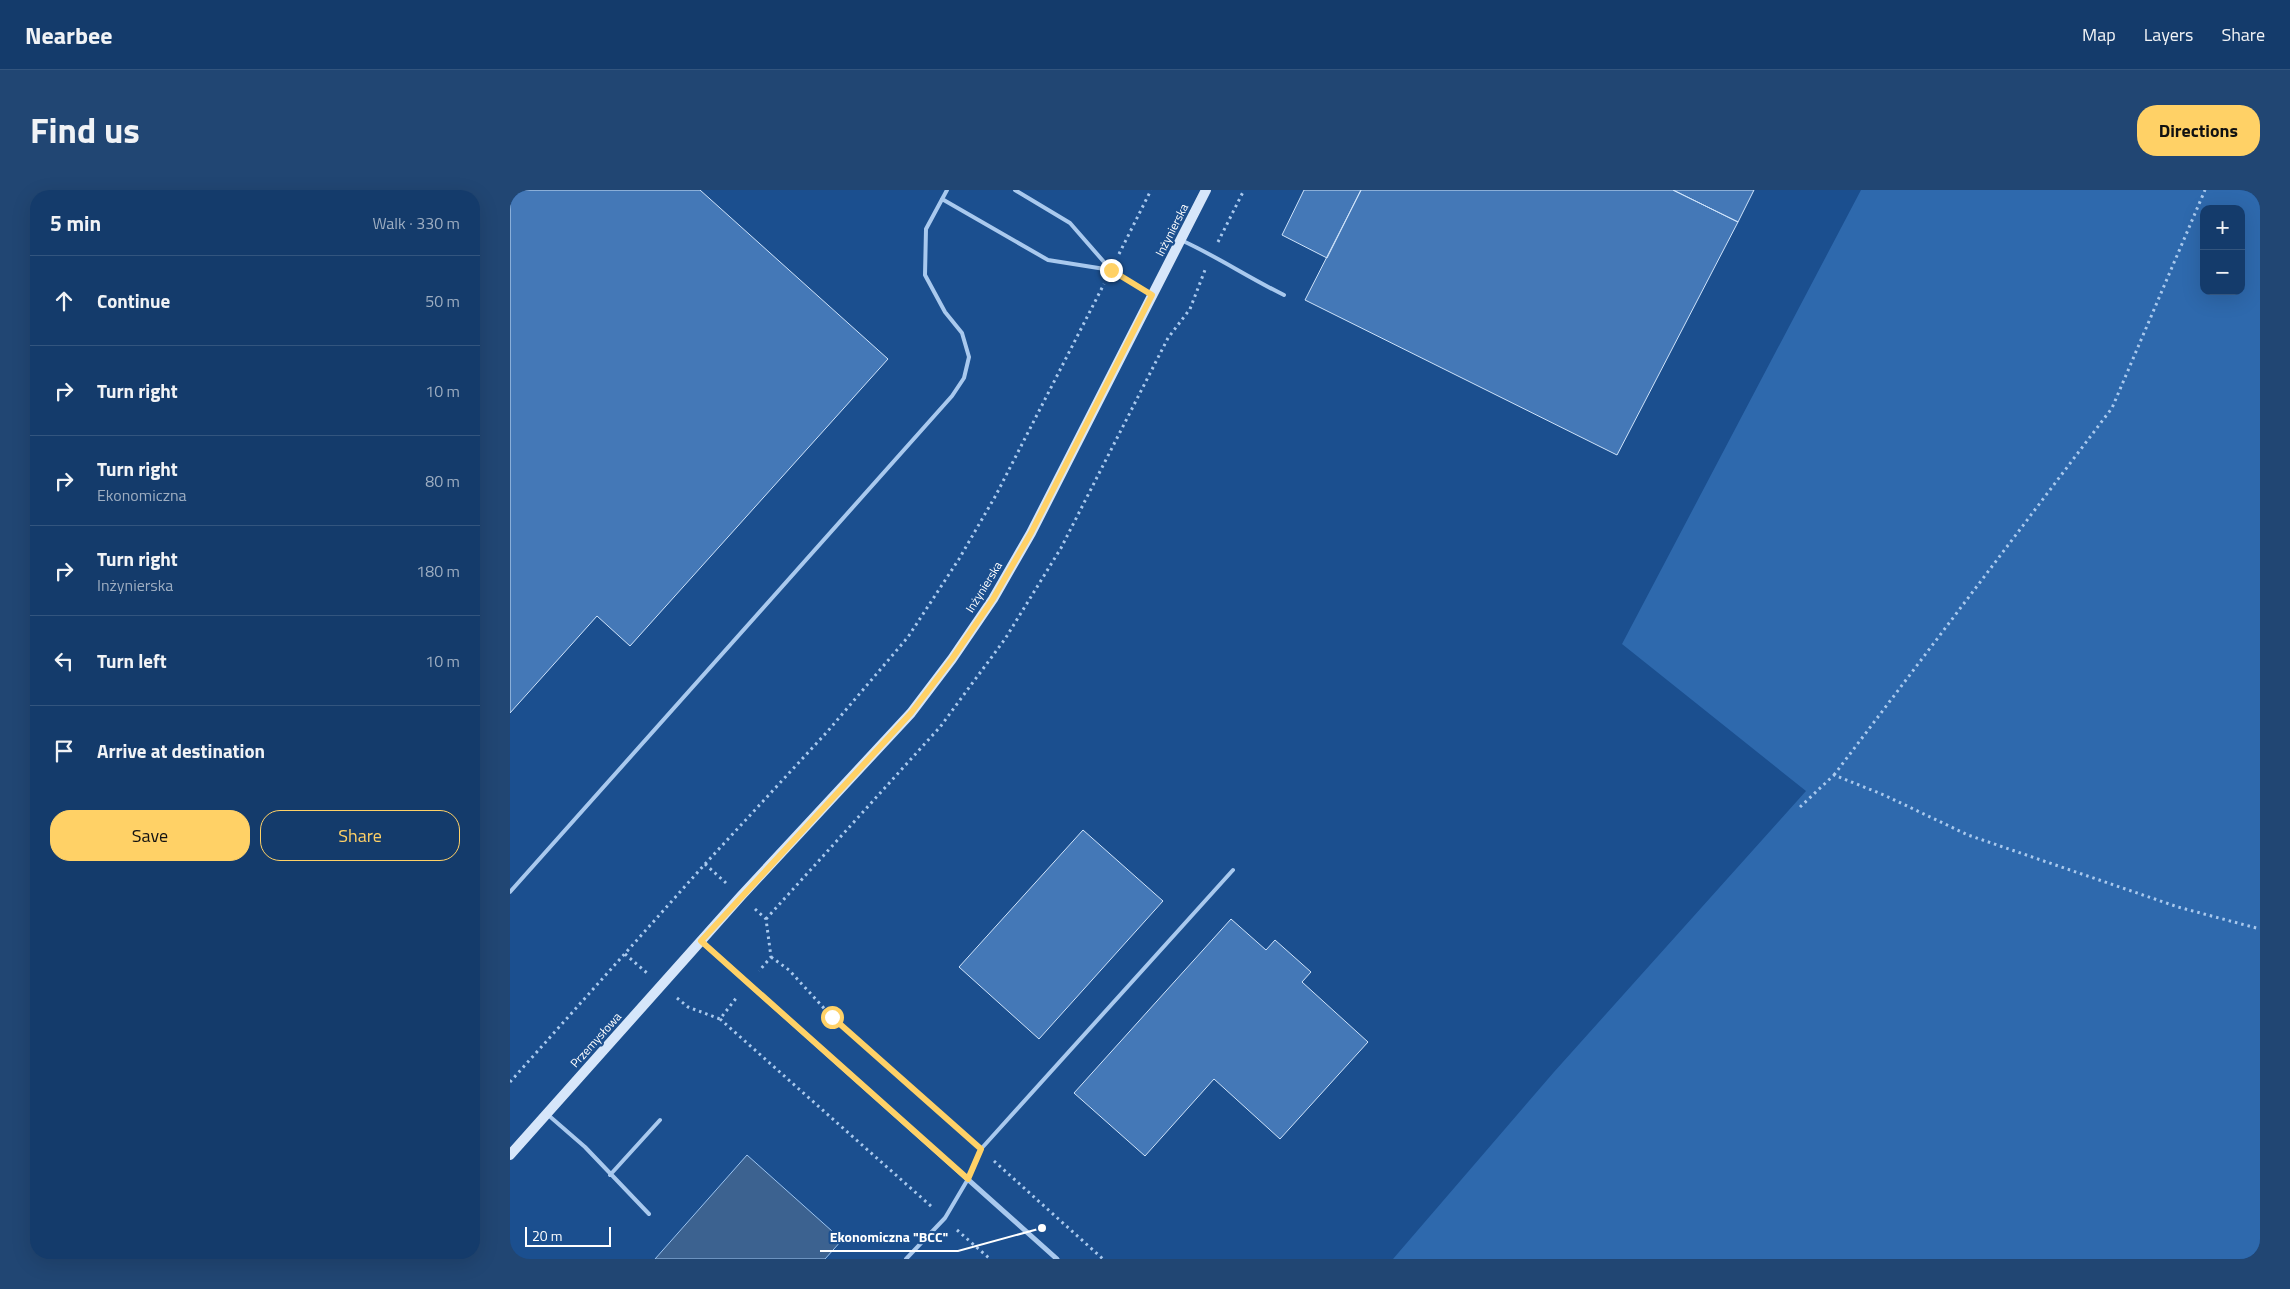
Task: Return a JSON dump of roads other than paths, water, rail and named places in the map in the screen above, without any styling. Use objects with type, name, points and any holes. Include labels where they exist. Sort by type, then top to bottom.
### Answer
[{"type":"street","name":"Inżynierska","points":[[701,941],[911,713],[952,659],[993,599],[1031,533],[1206,190]]},
{"type":"street","name":"Przemysłowa","points":[[510,1155],[701,941]]},
{"type":"street","points":[[701,941],[1057,1259]]},
{"type":"lane","points":[[510,892],[945,404],[964,378],[969,357],[962,333],[945,312],[924,275],[926,229],[948,190]]},
{"type":"lane","points":[[1015,190],[1070,223],[1111,270],[1152,295]]},
{"type":"lane","points":[[942,199],[1048,260],[1111,270]]},
{"type":"lane","points":[[1181,240],[1212,254],[1247,277],[1284,295]]},
{"type":"lane","points":[[906,1259],[944,1218],[968,1179],[981,1149],[1233,870]]},
{"type":"lane","points":[[547,1114],[585,1147],[649,1214]]},
{"type":"lane","points":[[610,1175],[660,1120]]},
{"type":"place","name":"Ekonomiczna \"BCC\"","points":[[1042,1228]]}]
